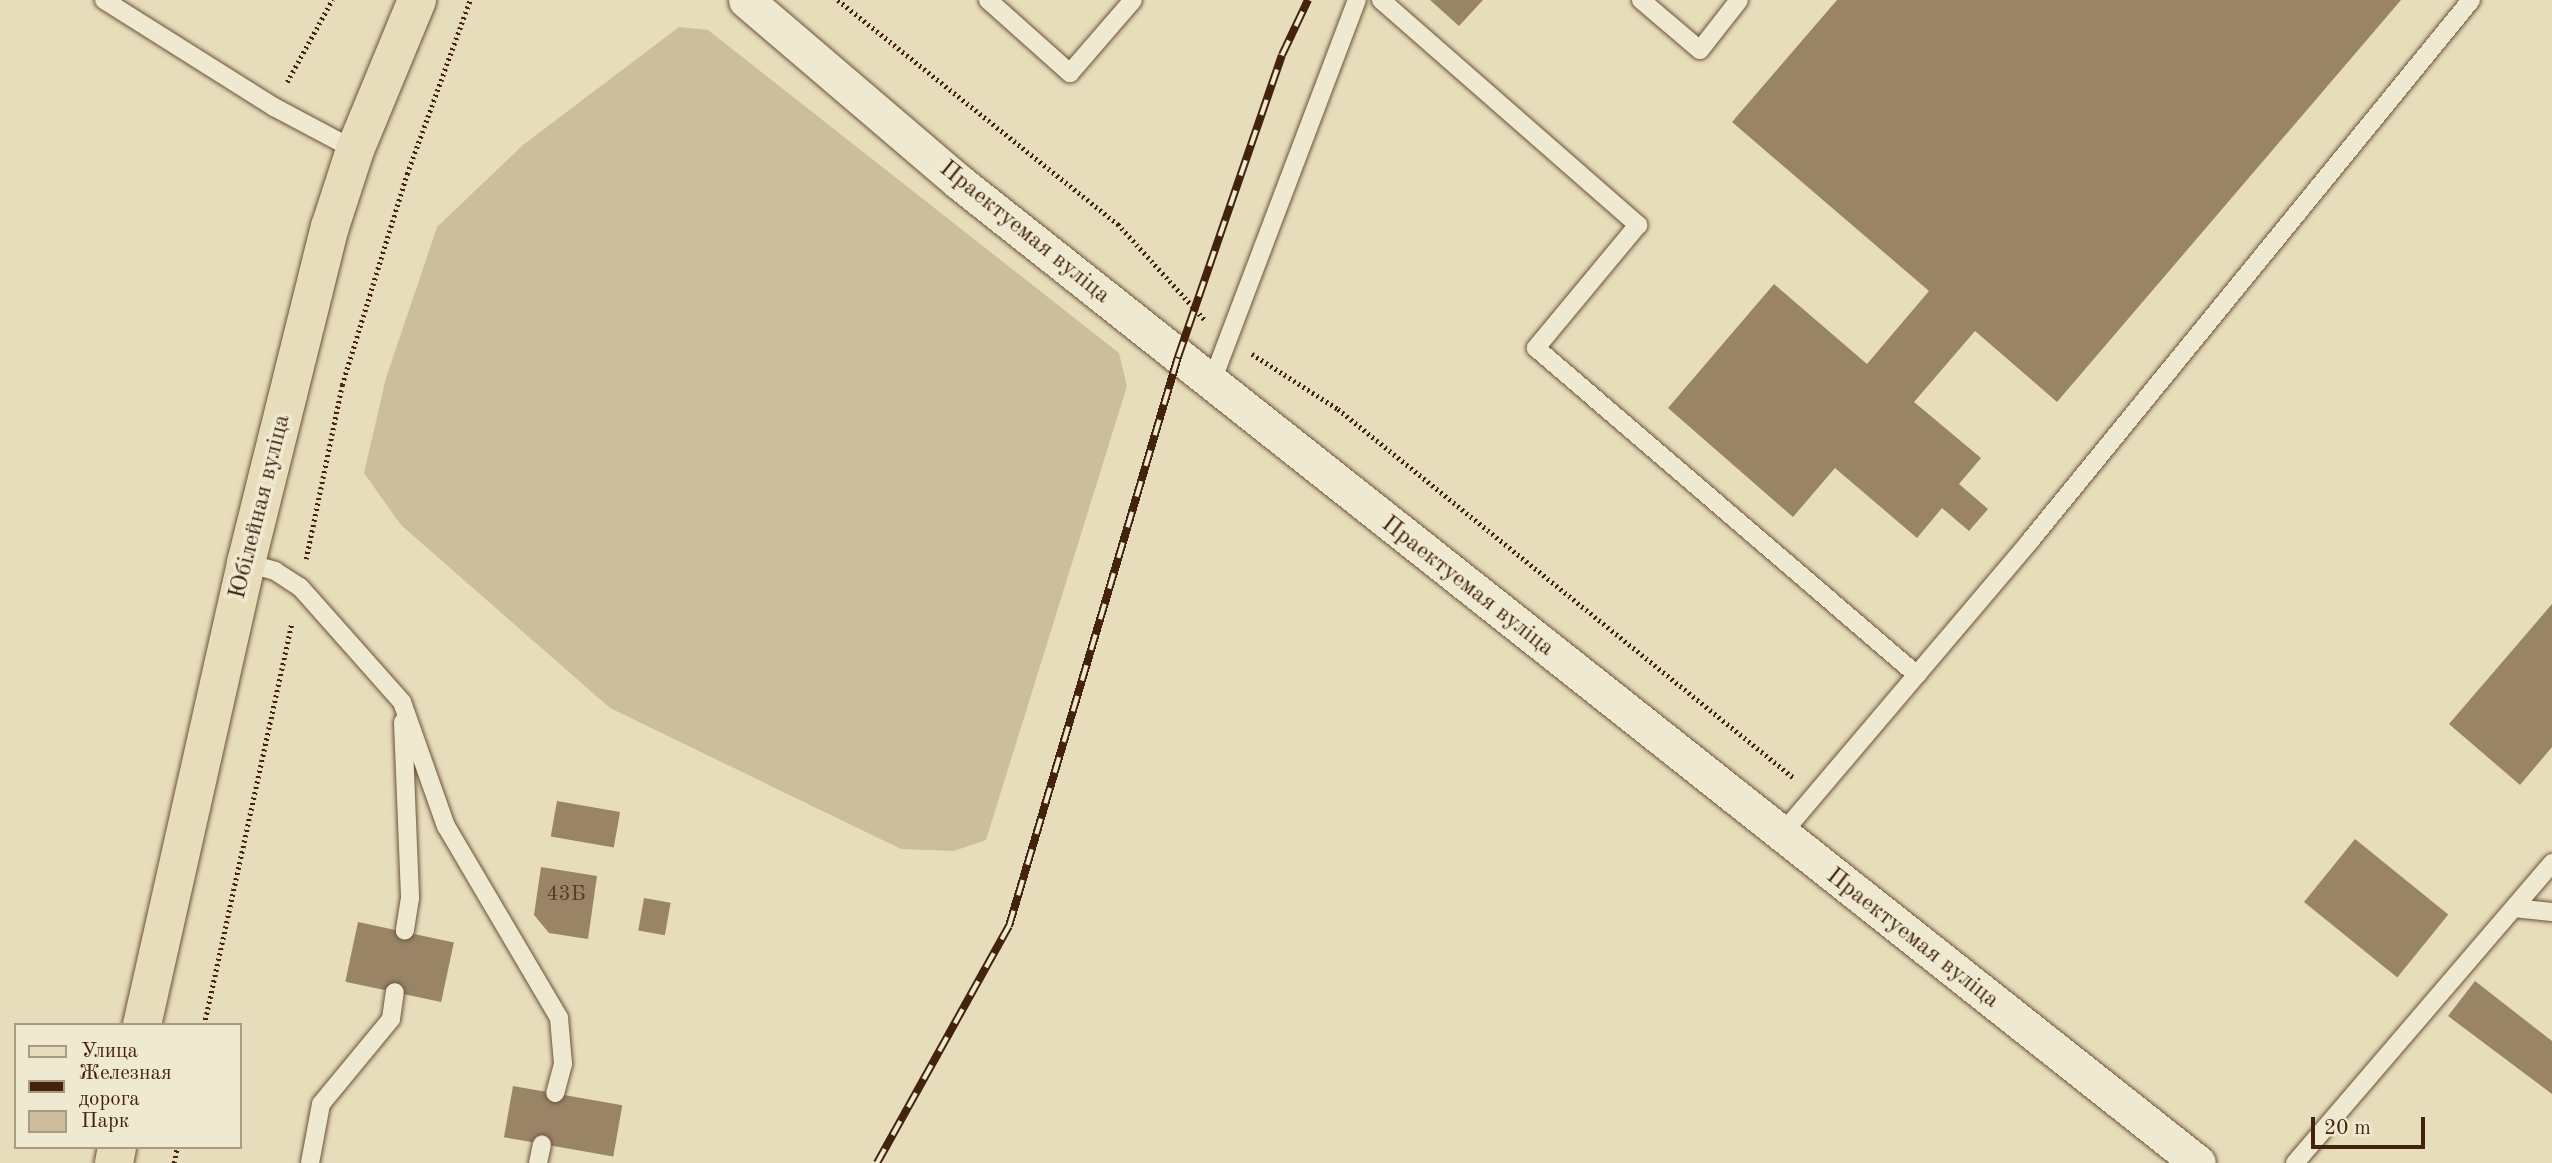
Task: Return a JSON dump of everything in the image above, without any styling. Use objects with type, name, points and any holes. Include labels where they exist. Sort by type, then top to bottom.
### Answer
[{"type":"main road","name":"Юбілейная вуліца","points":[[142,1023],[246,563],[330,227],[355,150],[417,0]]},
{"type":"street","name":"Праектуемая вуліца","points":[[746,0],[959,182],[1211,384],[1780,836],[2198,1163]]},
{"type":"lane","points":[[104,0],[274,107],[355,150]]},
{"type":"lane","points":[[988,0],[1070,73],[1133,0]]},
{"type":"lane","points":[[1211,384],[1357,0]]},
{"type":"lane","points":[[1381,0],[1638,225],[1536,348],[1917,676]]},
{"type":"lane","points":[[1641,0],[1700,50],[1739,0]]},
{"type":"lane","points":[[1780,836],[1917,676],[2471,0]]},
{"type":"lane","points":[[246,563],[275,572],[300,587],[402,702],[446,826],[559,1018],[563,1064],[555,1093]]},
{"type":"lane","points":[[402,702],[410,898],[405,932]]},
{"type":"lane","points":[[2295,1163],[2552,863]]},
{"type":"lane","points":[[2514,908],[2552,912]]},
{"type":"lane","points":[[310,1163],[321,1104],[391,1019],[395,992]]},
{"type":"lane","points":[[538,1163],[542,1144]]},
{"type":"path","points":[[274,107],[332,0]]},
{"type":"path","points":[[204,1023],[342,385],[407,174],[470,0]]},
{"type":"path","points":[[838,0],[1118,224],[1194,311],[1229,340],[1338,409],[1815,795]]},
{"type":"green space","points":[[679,27],[708,30],[1119,353],[1127,386],[986,840],[954,851],[901,849],[610,708],[401,525],[364,473],[386,378],[437,227],[523,145]]},
{"type":"building","points":[[1430,0],[1483,0],[1459,26]]},
{"type":"building","points":[[1837,0],[2401,0],[2057,402],[1975,331],[1914,402],[1981,458],[1959,484],[1988,509],[1969,531],[1942,508],[1917,538],[1835,468],[1793,517],[1668,408],[1774,284],[1867,364],[1929,291],[1732,122]]},
{"type":"building","points":[[2552,604],[2552,747],[2520,785],[2449,724]]},
{"type":"building","points":[[557,801],[620,812],[614,848],[551,836]]},
{"type":"building","points":[[2355,839],[2448,915],[2397,977],[2304,902]]},
{"type":"building","points":[[541,867],[597,876],[588,939],[549,933],[534,915]]},
{"type":"building","points":[[644,898],[671,903],[665,935],[638,930]]},
{"type":"building","points":[[358,922],[454,942],[441,1002],[345,982]]},
{"type":"building","points":[[2475,981],[2552,1041],[2552,1094],[2448,1016]]},
{"type":"building","points":[[513,1086],[622,1105],[613,1156],[504,1137]]},
{"type":"railway","points":[[877,1163],[1009,926],[1178,357],[1282,55],[1308,0]]}]
